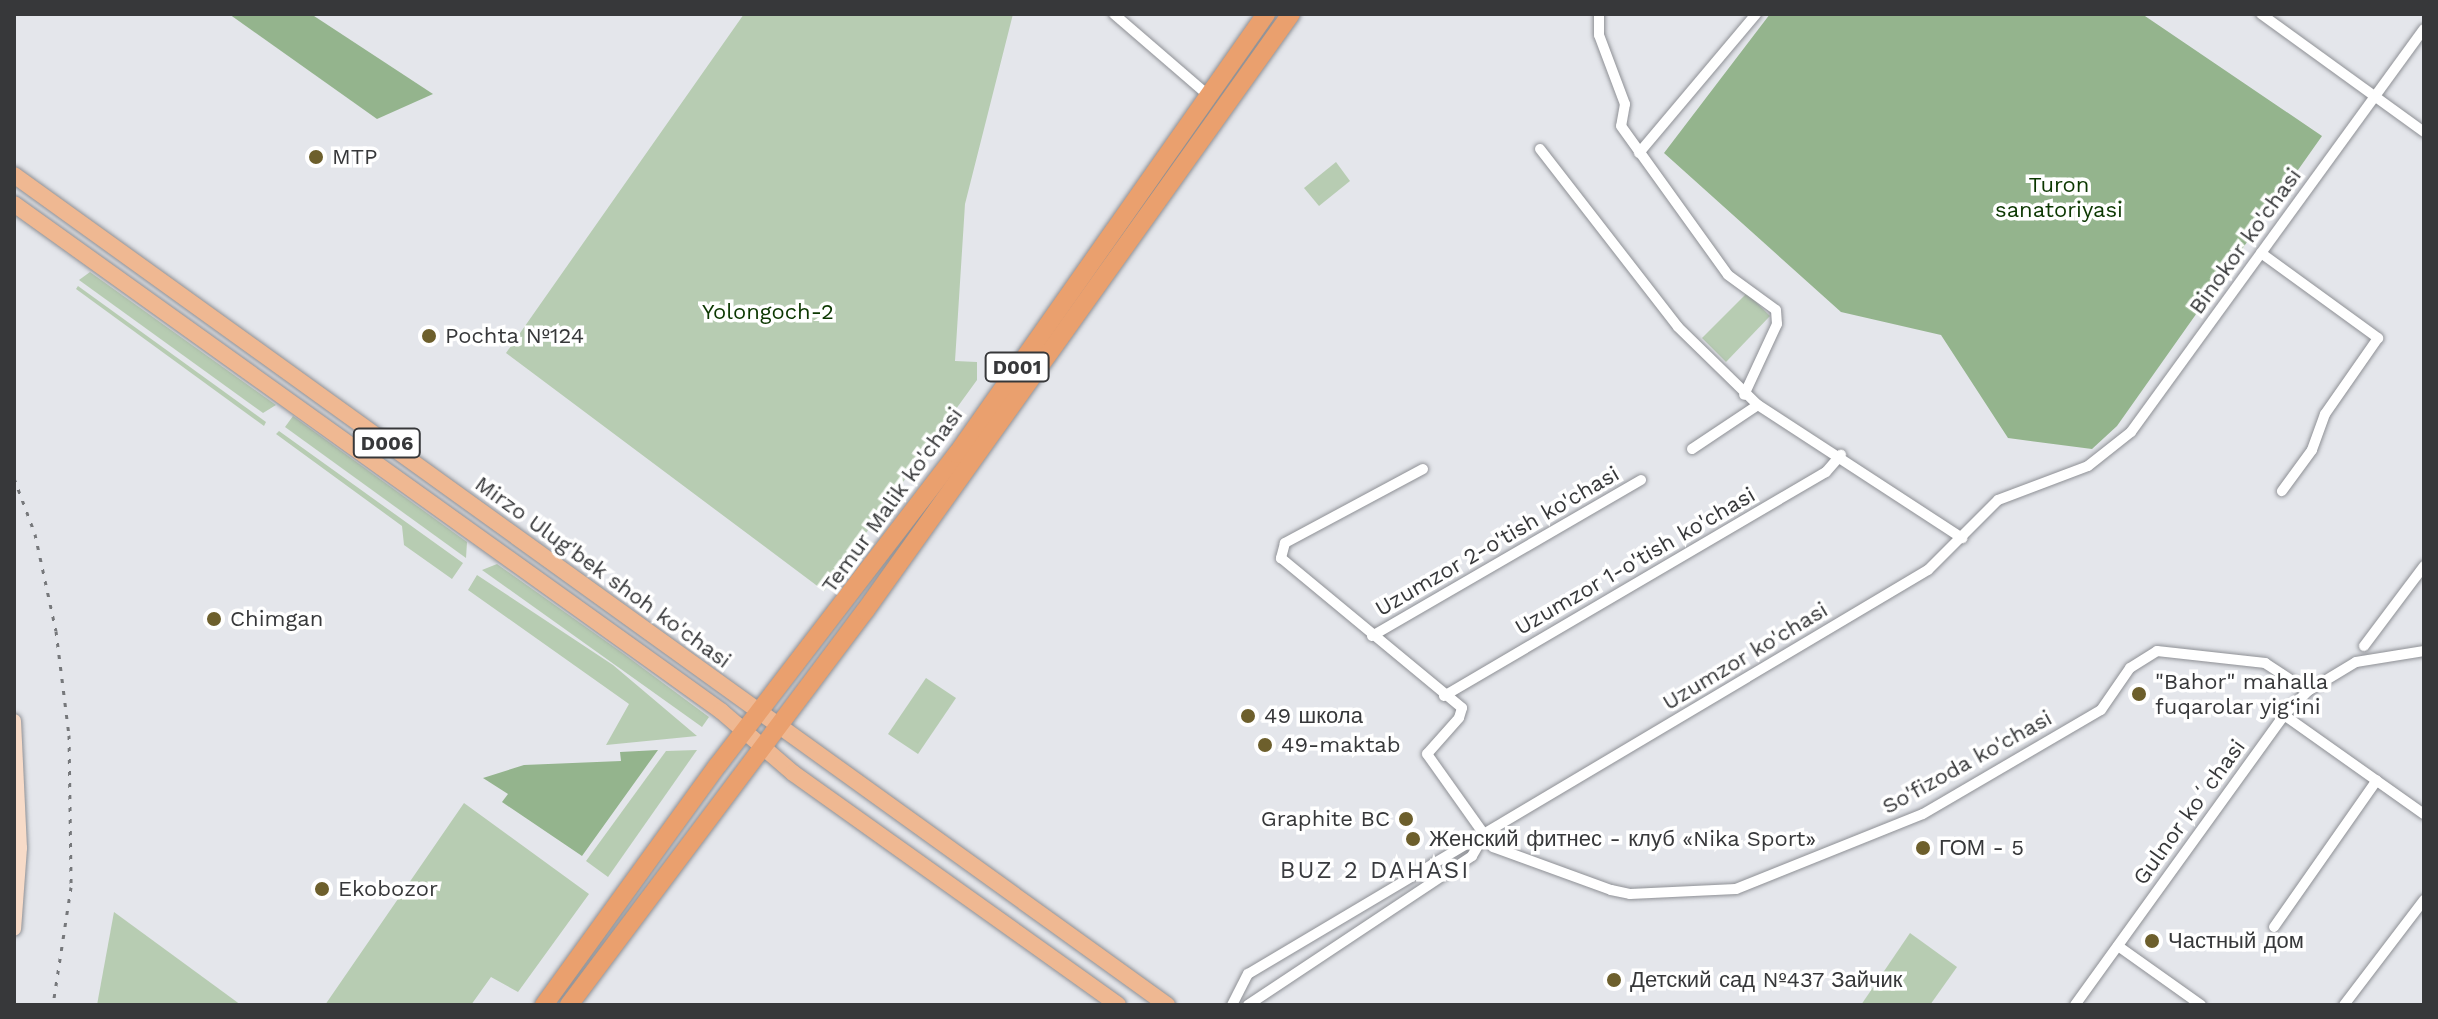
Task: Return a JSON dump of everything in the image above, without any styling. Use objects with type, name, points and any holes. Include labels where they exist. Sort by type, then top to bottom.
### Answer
[{"type":"highway","name":"Temur Malik ko'chasi","points":[[544,1005],[759,712],[957,454],[1266,14]]},
{"type":"highway","name":"Temur Malik ko'chasi","points":[[569,1005],[1007,416],[1291,14]]},
{"type":"main road","name":"Mirzo Ulug'bek shoh ko'chasi","points":[[14,175],[1167,1005]]},
{"type":"main road","name":"Mirzo Ulug'bek shoh ko'chasi","points":[[14,204],[579,609],[1118,1005]]},
{"type":"main road","points":[[579,609],[592,591]]},
{"type":"main road","points":[[14,721],[20,860],[14,929]]},
{"type":"main road","points":[[14,802],[14,882]]},
{"type":"main road","points":[[990,913],[1006,890]]},
{"type":"main road","points":[[1083,980],[1100,957]]},
{"type":"street","points":[[1114,14],[1208,95]]},
{"type":"street","points":[[1599,14],[1599,35],[1625,104],[1621,126],[1728,275],[1776,310],[1777,324],[1744,395]]},
{"type":"street","points":[[1639,153],[1756,14]]},
{"type":"street","points":[[2261,14],[2424,132]]},
{"type":"street","name":"Binokor ko'chasi","points":[[2064,474],[2088,466],[2131,432],[2424,29]]},
{"type":"street","points":[[1540,149],[1678,327],[1744,395],[1841,455],[1962,538]]},
{"type":"street","points":[[2261,253],[2378,338],[2325,414],[2312,450],[2282,491]]},
{"type":"street","points":[[1692,449],[1758,405]]},
{"type":"street","name":"Uzumzor 1-o'tish ko'chasi","points":[[1444,696],[1826,472],[1841,455]]},
{"type":"street","points":[[1423,469],[1281,547],[1284,562],[1462,708],[1462,714],[1427,754],[1484,835]]},
{"type":"street","name":"Uzumzor ko'chasi","points":[[1232,1005],[1248,974],[1928,570],[1985,511],[2012,492],[2064,474]]},
{"type":"street","name":"Uzumzor 2-o'tish ko'chasi","points":[[1372,636],[1641,480]]},
{"type":"street","points":[[2364,646],[2424,566]]},
{"type":"street","name":"So'fizoda ko'chasi","points":[[1484,835],[1493,847],[1611,890],[1736,889],[1923,814],[2101,710],[2130,668],[2157,651],[2265,663],[2308,691]]},
{"type":"street","name":"Gulnor koʻchasi","points":[[2075,1005],[2284,715],[2308,691],[2356,662],[2424,651]]},
{"type":"street","points":[[2284,715],[2424,814]]},
{"type":"street","points":[[2274,927],[2377,780]]},
{"type":"street","name":"Uzumzor ko'chasi","points":[[1248,1005],[1472,856],[1484,835]]},
{"type":"street","points":[[2344,1005],[2424,900]]},
{"type":"street","points":[[2118,946],[2201,1005]]},
{"type":"green space","points":[[229,14],[311,14],[433,94],[377,119]]},
{"type":"green space","name":"Yolongoch-2","points":[[744,14],[1013,14],[965,204],[955,361],[977,362],[977,380],[824,591],[506,353]]},
{"type":"green space","name":"Turon sanatoriyasi","points":[[1770,14],[2142,14],[2322,136],[2117,426],[2092,449],[2008,438],[1941,335],[1841,312],[1664,153]]},
{"type":"green space","points":[[1336,162],[1350,181],[1319,206],[1304,188]]},
{"type":"green space","points":[[90,272],[276,405],[263,413],[79,280]]},
{"type":"green space","points":[[78,286],[266,422],[264,426],[76,289]]},
{"type":"green space","points":[[1747,293],[1770,316],[1726,362],[1702,338]]},
{"type":"green space","points":[[293,416],[467,542],[466,558],[285,427]]},
{"type":"green space","points":[[279,431],[463,563],[452,579],[404,545],[402,526],[276,434]]},
{"type":"green space","points":[[497,564],[709,717],[702,727],[482,570]]},
{"type":"green space","points":[[477,575],[613,665],[697,736],[606,745],[629,704],[468,590]]},
{"type":"green space","points":[[926,678],[956,698],[918,754],[888,734]]},
{"type":"green space","points":[[658,750],[582,856],[502,802],[508,794],[483,778],[524,765],[621,761],[620,752]]},
{"type":"green space","points":[[697,750],[608,877],[586,861],[666,751]]},
{"type":"green space","points":[[464,803],[589,894],[518,992],[491,977],[471,1005],[325,1005]]},
{"type":"green space","points":[[114,912],[241,1005],[97,1005]]},
{"type":"green space","points":[[1910,933],[1957,967],[1930,1005],[1861,1005]]},
{"type":"railway","points":[[14,478],[35,534],[56,631],[69,735],[71,887],[53,1005]]},
{"type":"place","name":"MTP","points":[[316,157]]},
{"type":"place","name":"Pochta №124","points":[[429,336]]},
{"type":"place","name":"Chimgan","points":[[214,619]]},
{"type":"place","name":"\"Bahor\" mahalla fuqarolar yig‘ini","points":[[2139,694]]},
{"type":"place","name":"49 школа","points":[[1248,716]]},
{"type":"place","name":"49-maktab","points":[[1265,745]]},
{"type":"place","name":"Graphite BC","points":[[1406,819]]},
{"type":"place","name":"Женский фитнес - клуб «Nika Sport»","points":[[1413,839]]},
{"type":"place","name":"ГОМ - 5","points":[[1923,848]]},
{"type":"place","name":"Ekobozor","points":[[322,889]]},
{"type":"place","name":"Частный дом","points":[[2152,941]]},
{"type":"place","name":"Детский сад №437 Зайчик","points":[[1614,980]]},
{"type":"district","name":"BUZ 2 DAHASI","points":[[1375,871]]}]
